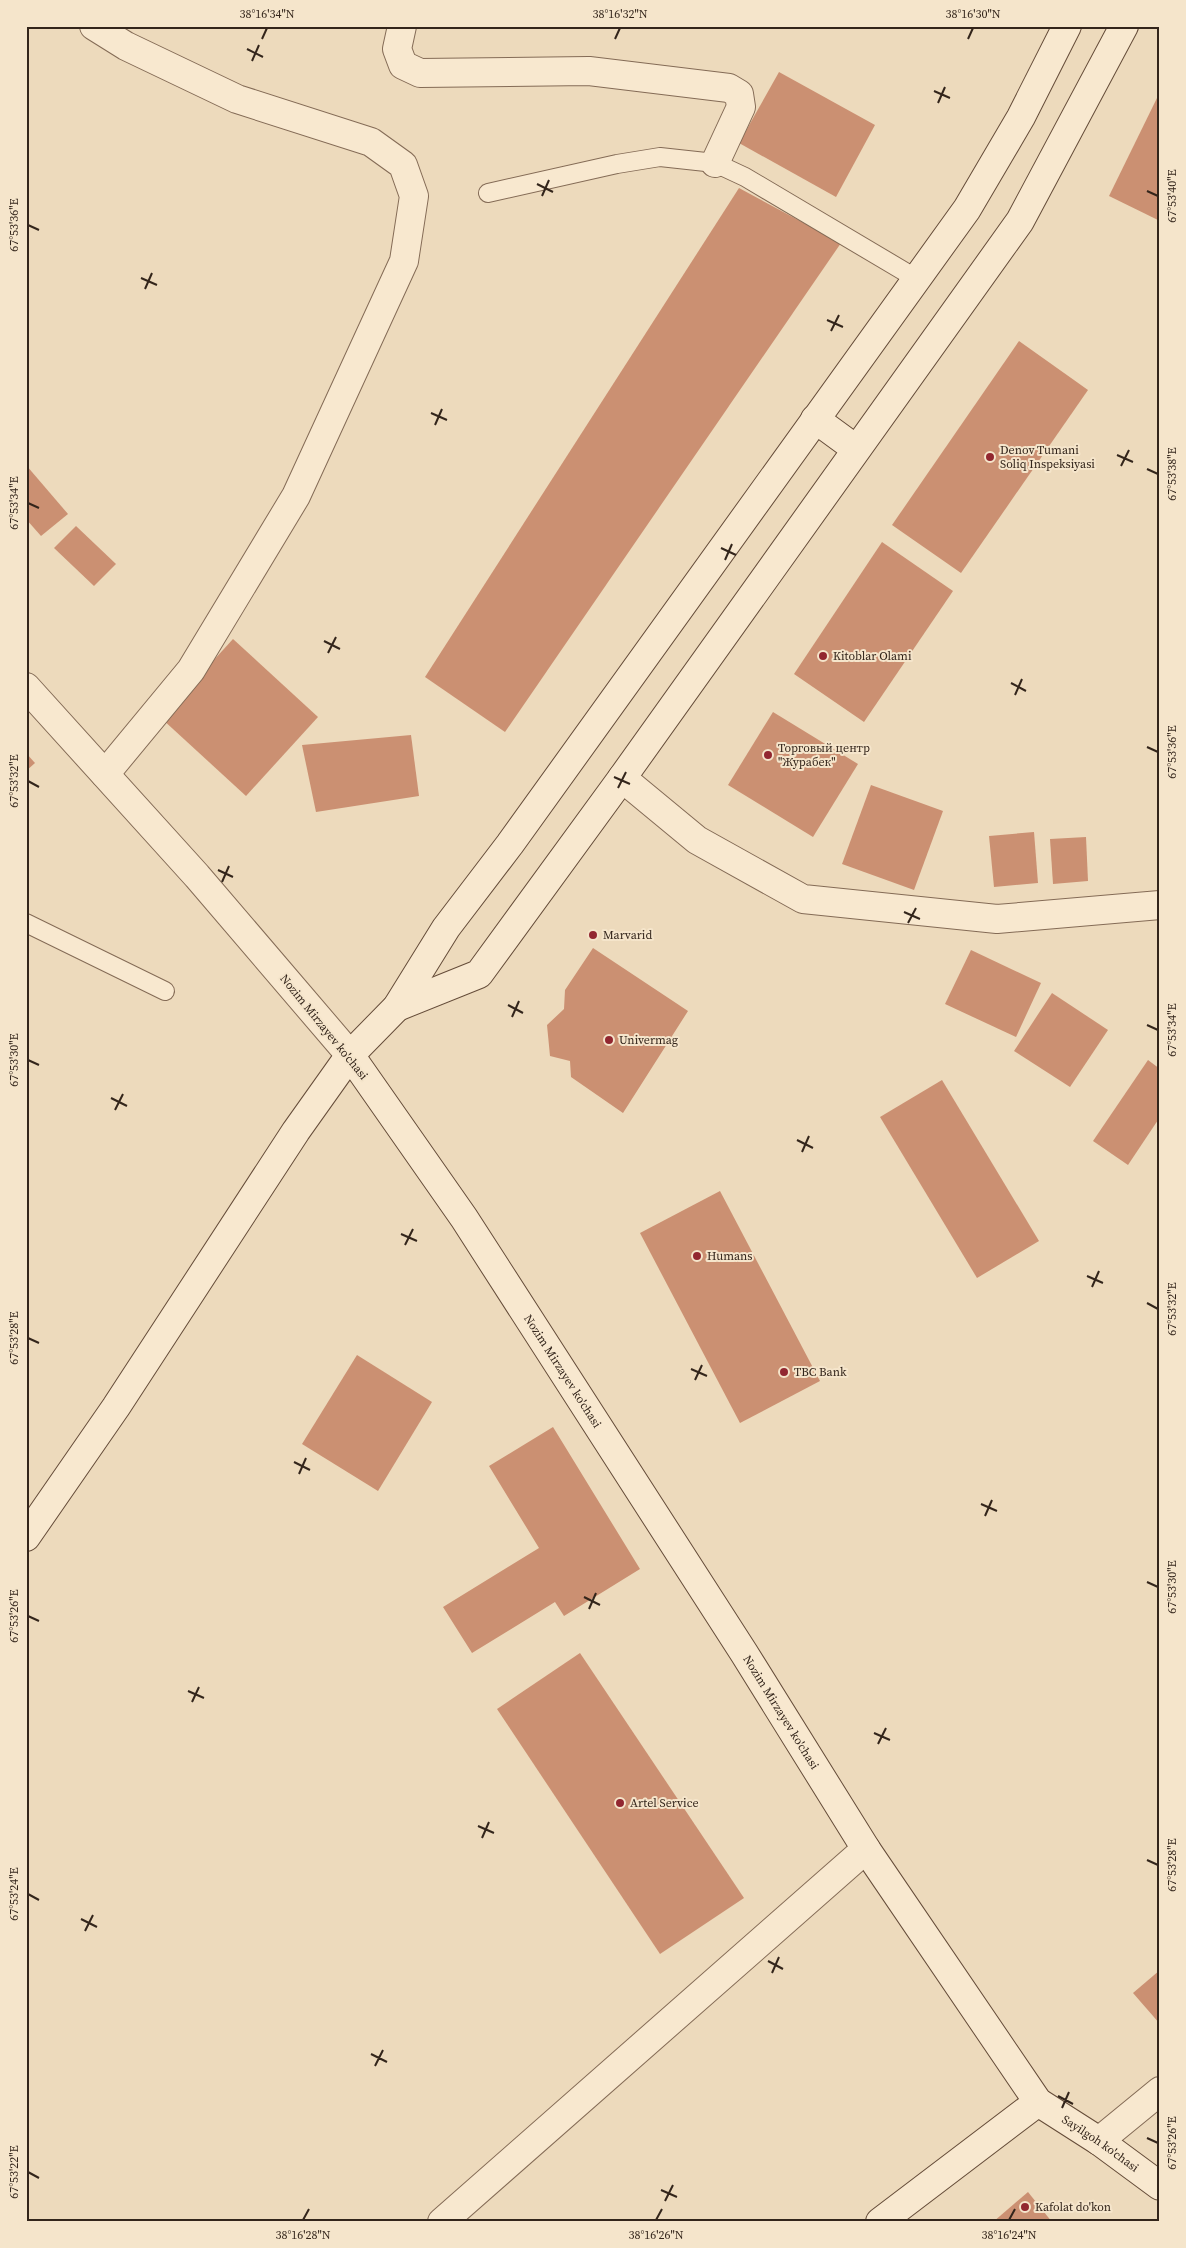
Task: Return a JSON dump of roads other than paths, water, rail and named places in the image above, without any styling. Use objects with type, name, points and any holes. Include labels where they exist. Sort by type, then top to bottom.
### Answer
[{"type":"main road","points":[[94,26],[126,46],[237,99],[371,142],[403,165],[414,196],[404,261],[296,496],[190,670],[105,774]]},
{"type":"main road","points":[[402,26],[397,49],[403,65],[420,73],[589,71],[729,88],[739,94],[741,107],[715,163]]},
{"type":"main road","points":[[26,1537],[116,1407],[296,1131],[350,1055],[397,1007],[446,928],[510,844],[814,419],[967,209],[1021,117],[1067,26]]},
{"type":"main road","points":[[397,1007],[479,974],[622,778],[1020,222],[1124,26]]},
{"type":"main road","points":[[814,419],[856,449]]},
{"type":"main road","name":"Nozim Mirzayev ko'chasi","points":[[26,687],[197,876],[350,1055],[464,1218],[744,1653],[866,1849],[1038,2102]]},
{"type":"main road","points":[[622,778],[697,840],[804,899],[997,919],[1160,905]]},
{"type":"main road","points":[[442,2222],[866,1849]]},
{"type":"main road","points":[[1099,2141],[1160,2091]]},
{"type":"main road","points":[[880,2222],[1038,2102]]},
{"type":"main road","name":"Sayilgoh ko'chasi","points":[[1038,2102],[1099,2141],[1160,2186]]},
{"type":"lane","points":[[488,193],[617,164],[660,157],[715,163],[745,177],[917,279]]},
{"type":"lane","points":[[26,924],[165,991]]},
{"type":"place","name":"Denov Tumani Soliq Inspeksiyasi","points":[[990,457]]},
{"type":"place","name":"Kitoblar Olami","points":[[823,656]]},
{"type":"place","name":"Торговый центр \"Журабек\"","points":[[768,755]]},
{"type":"place","name":"Marvarid","points":[[593,935]]},
{"type":"place","name":"Univermag","points":[[609,1040]]},
{"type":"place","name":"Humans","points":[[697,1256]]},
{"type":"place","name":"TBC Bank","points":[[784,1372]]},
{"type":"place","name":"Artel Service","points":[[620,1803]]},
{"type":"place","name":"Kafolat do'kon","points":[[1025,2207]]}]
